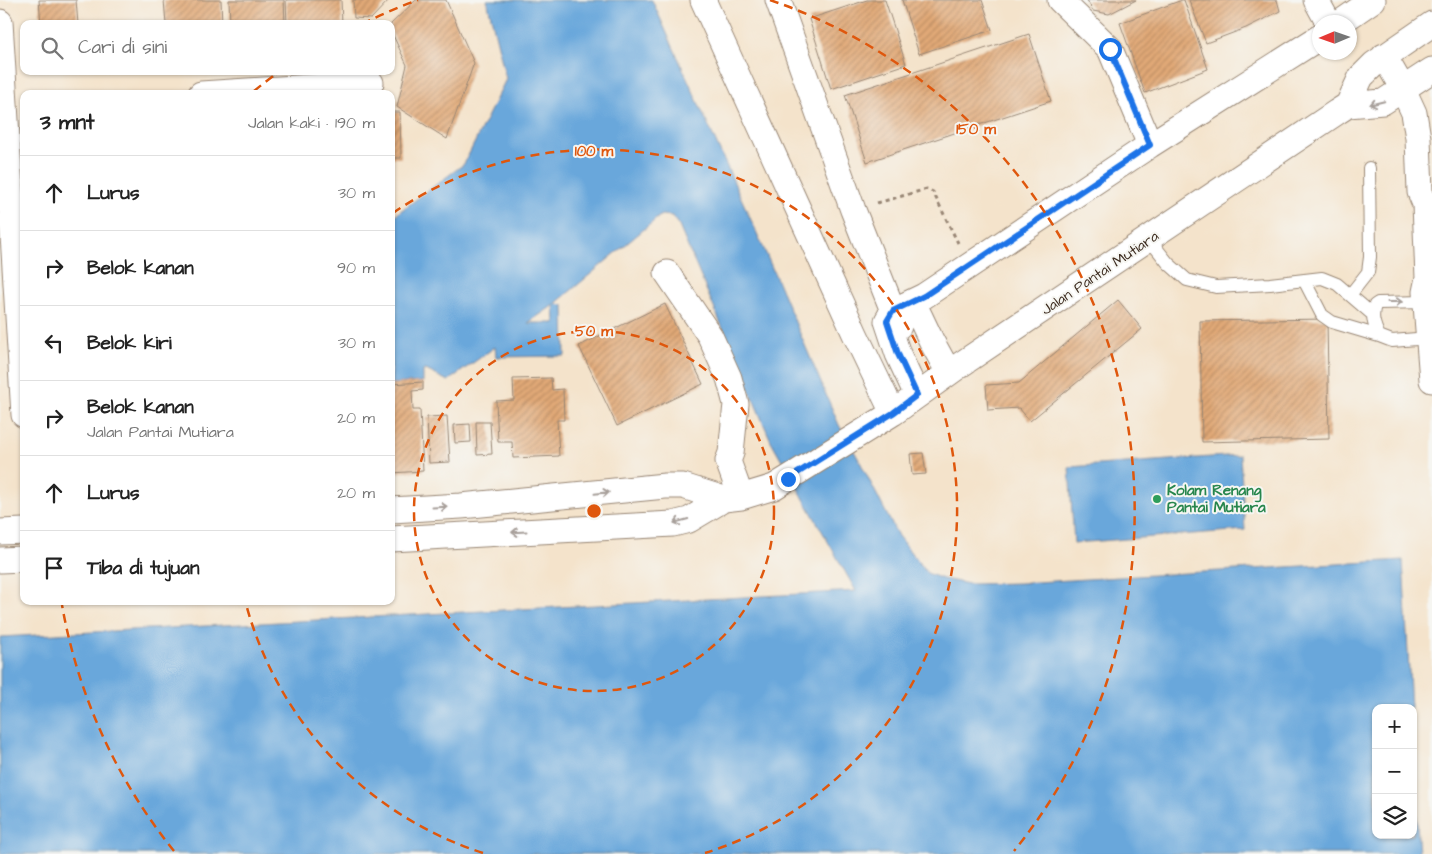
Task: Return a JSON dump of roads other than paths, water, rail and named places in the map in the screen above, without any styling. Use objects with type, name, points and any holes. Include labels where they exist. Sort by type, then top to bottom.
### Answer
[{"type":"street","points":[[703,0],[855,334],[893,413]]},
{"type":"street","points":[[1060,0],[1110,49],[1150,145]]},
{"type":"street","points":[[1316,0],[1324,15]]},
{"type":"street","points":[[1351,15],[1373,0]]},
{"type":"street","points":[[784,2],[853,210],[932,342],[955,369]]},
{"type":"street","points":[[0,22],[15,103],[20,276]]},
{"type":"street","points":[[1348,105],[1361,76],[1384,56],[1432,24]]},
{"type":"street","points":[[910,303],[970,266],[1150,145],[1312,42]]},
{"type":"street","points":[[1384,56],[1414,113],[1418,138],[1420,192],[1414,207],[1419,278],[1426,297],[1432,380]]},
{"type":"street","name":"Jalan Pantai Mutiara","points":[[395,539],[673,524],[689,520],[733,498],[774,487],[893,413],[922,391],[1348,105],[1382,102],[1432,70]]},
{"type":"street","points":[[263,90],[371,83]]},
{"type":"street","points":[[395,510],[461,506],[665,486],[683,486],[733,498],[728,461],[731,453],[736,404],[729,378],[710,336],[667,274]]},
{"type":"street","points":[[910,303],[909,351],[922,391]]},
{"type":"street","points":[[0,532],[20,531]]},
{"type":"street","points":[[0,560],[20,558]]},
{"type":"lane","points":[[1350,295],[1368,272],[1370,257],[1369,168]]},
{"type":"lane","points":[[1149,240],[1168,263],[1187,280],[1216,287],[1322,278],[1338,284],[1372,314]]},
{"type":"lane","points":[[1304,280],[1322,315],[1332,322],[1392,341],[1429,338]]},
{"type":"lane","points":[[1379,336],[1372,314],[1375,305],[1382,302],[1426,297]]},
{"type":"water","points":[[487,0],[652,0],[764,249],[839,425],[898,536],[927,573],[943,579],[969,584],[1020,583],[1403,560],[1411,704],[1372,704],[1372,839],[1417,839],[1417,821],[1419,854],[0,854],[0,637],[856,591],[771,441],[679,226],[672,216],[661,215],[555,304],[564,305],[565,356],[496,357],[495,347],[448,381],[426,370],[423,371],[423,382],[395,384],[395,215],[464,164],[506,79]],"holes":[[[554,305],[555,323],[528,323]]]},
{"type":"water","name":"Kolam Renang Pantai Mutiara","points":[[1240,455],[1245,530],[1074,543],[1069,467]]},
{"type":"place","name":"Kolam Renang Pantai Mutiara","points":[[1157,499]]}]
